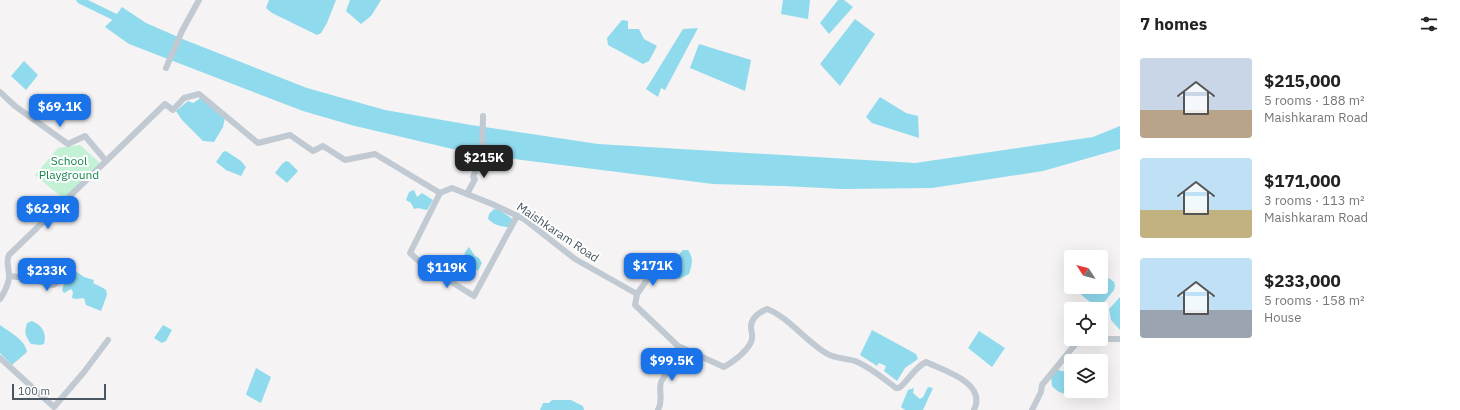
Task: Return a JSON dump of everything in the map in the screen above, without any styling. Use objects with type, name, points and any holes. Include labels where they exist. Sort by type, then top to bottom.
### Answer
[{"type":"street","points":[[166,68],[182,31],[199,0]]},
{"type":"street","points":[[0,92],[15,106],[68,144],[85,136],[106,161]]},
{"type":"street","points":[[0,299],[5,291],[9,276],[7,260],[9,255],[165,104],[173,110],[184,98],[199,94],[258,143],[290,134],[313,151],[323,146],[345,160],[375,154],[440,193],[410,253],[421,264],[474,296],[517,216]]},
{"type":"street","points":[[467,194],[475,179],[473,177],[482,156],[483,116]]},
{"type":"street","name":"Maishkaram Road","points":[[440,193],[452,188],[517,216],[575,259],[637,294]]},
{"type":"street","points":[[9,276],[28,278],[53,285],[71,267]]},
{"type":"street","points":[[654,270],[637,294],[635,305],[678,346],[724,368],[739,358],[751,343],[753,335],[751,327],[752,322],[762,311],[767,309],[779,316],[825,353],[859,363],[896,388],[903,386],[918,367],[926,362],[954,375],[973,387],[977,396],[974,410]]},
{"type":"street","points":[[1108,339],[1120,340]]},
{"type":"street","points":[[54,407],[84,372],[108,340]]},
{"type":"street","points":[[1032,410],[1041,392],[1042,385],[1074,346]]},
{"type":"street","points":[[658,410],[662,403],[660,388],[661,382],[682,348]]},
{"type":"street","points":[[0,358],[54,407],[61,410]]},
{"type":"green space","name":"School Playground","points":[[80,145],[101,164],[64,199],[35,175],[58,148]]},
{"type":"water","points":[[269,0],[336,0],[327,23],[321,33],[317,35],[272,13],[266,8]]},
{"type":"water","points":[[350,0],[381,0],[371,16],[361,24],[346,11]]},
{"type":"water","points":[[783,0],[810,0],[808,19],[781,14]]},
{"type":"water","points":[[838,0],[844,0],[853,7],[829,34],[820,23]]},
{"type":"water","points":[[122,7],[146,23],[307,88],[385,110],[471,125],[598,144],[915,163],[1093,137],[1120,126],[1120,149],[1043,171],[932,188],[842,189],[713,184],[522,160],[461,151],[351,125],[303,111],[129,44],[105,27]]},
{"type":"water","points":[[855,19],[875,34],[840,86],[820,64]]},
{"type":"water","points":[[622,20],[628,21],[628,29],[639,29],[644,39],[657,46],[649,61],[643,64],[608,45],[607,38]]},
{"type":"water","points":[[698,28],[665,90],[661,88],[658,97],[646,89],[683,29]]},
{"type":"water","points":[[699,44],[751,60],[745,91],[690,68]]},
{"type":"water","points":[[24,61],[38,75],[26,90],[11,76]]},
{"type":"water","points":[[880,97],[906,113],[918,116],[919,138],[872,123],[866,117]]},
{"type":"water","points":[[201,98],[225,117],[223,127],[214,142],[203,141],[182,120],[176,111],[188,101],[193,103]]},
{"type":"water","points":[[226,151],[241,161],[246,167],[241,176],[226,170],[216,162],[223,152]]},
{"type":"water","points":[[286,161],[298,171],[287,183],[275,173]]},
{"type":"water","points":[[414,190],[417,197],[422,193],[433,200],[427,210],[418,208],[414,209],[411,203],[406,200],[409,192]]},
{"type":"water","points":[[494,209],[499,210],[513,220],[509,227],[503,227],[488,219],[489,214]]},
{"type":"water","points":[[469,247],[482,263],[478,271],[474,267],[468,270],[466,265],[460,266],[458,260],[464,259],[465,252]]},
{"type":"water","points":[[683,250],[688,250],[692,259],[692,264],[689,274],[679,279],[668,273],[669,265]]},
{"type":"water","points":[[71,270],[74,270],[84,277],[94,280],[93,283],[106,290],[107,295],[101,311],[86,305],[84,298],[72,298],[73,292],[71,289],[64,293],[62,290],[65,281],[70,276]]},
{"type":"water","points":[[1108,277],[1114,282],[1114,290],[1104,302],[1091,302],[1080,294],[1108,294]]},
{"type":"water","points":[[1120,297],[1120,330],[1111,320],[1109,309]]},
{"type":"water","points":[[32,321],[39,325],[43,330],[45,336],[44,344],[31,344],[27,339],[25,331],[26,326],[27,323]]},
{"type":"water","points":[[0,325],[12,333],[26,347],[27,352],[12,365],[0,353]]},
{"type":"water","points":[[163,325],[172,330],[166,341],[162,343],[154,338]]},
{"type":"water","points":[[872,330],[916,354],[918,359],[905,368],[897,381],[884,371],[886,366],[879,363],[877,366],[860,355]]},
{"type":"water","points":[[979,331],[1005,348],[992,367],[968,348]]},
{"type":"water","points":[[256,368],[271,377],[261,403],[246,394]]},
{"type":"water","points":[[1058,370],[1064,372],[1064,394],[1052,386],[1051,377]]},
{"type":"water","points":[[928,387],[933,388],[923,410],[905,410],[901,407],[908,390],[914,388],[913,393],[920,399],[923,397]]},
{"type":"water","points":[[552,400],[571,400],[583,406],[584,410],[540,410],[543,403],[549,403]]},
{"type":"waterway","points":[[80,0],[123,21]]}]
